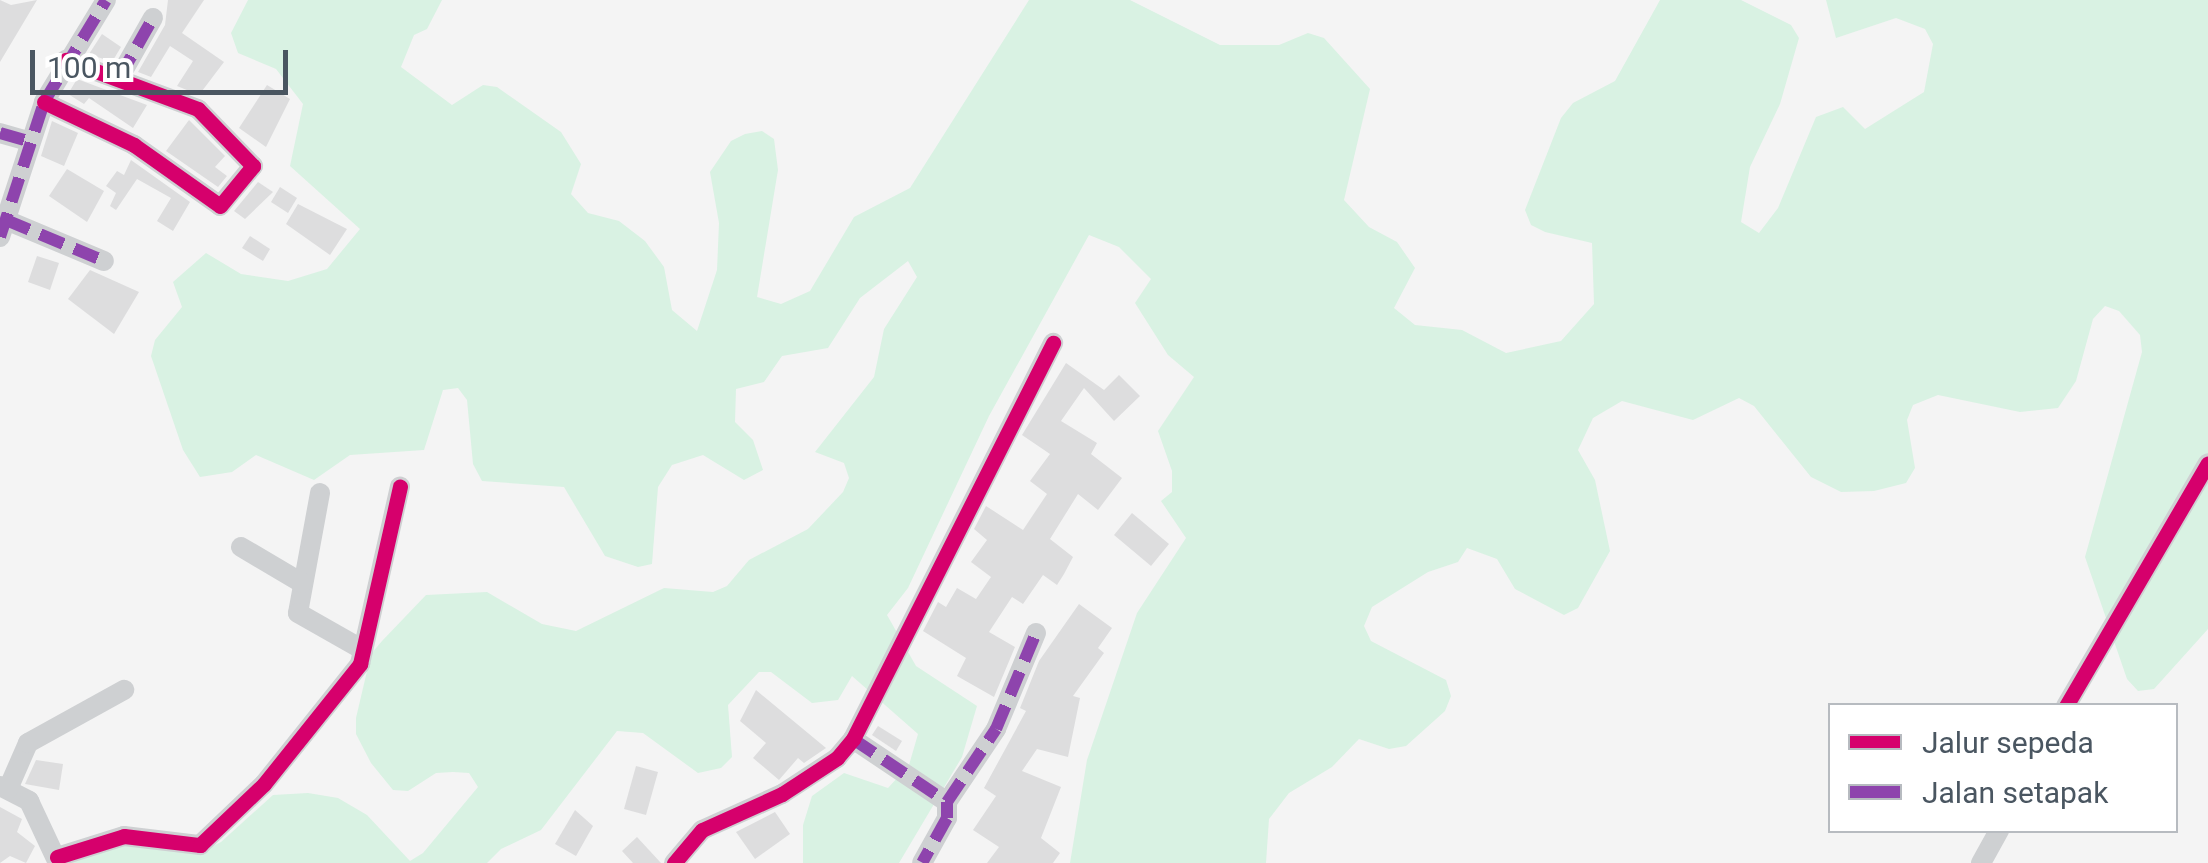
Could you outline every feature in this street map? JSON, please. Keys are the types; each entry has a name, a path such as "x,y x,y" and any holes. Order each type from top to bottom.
{"street":[{"path":"104,262 3,229 28,140 44,102 66,60 106,0"},
{"path":"119,78 153,18"},
{"path":"44,102 134,145 222,206 252,159 208,116 66,60"},
{"path":"0,133 28,140"},
{"path":"674,863 702,830 796,786 853,739 1053,343"},
{"path":"2068,703 2208,463"},
{"path":"124,690 28,744 4,788 29,801 58,860 124,836 193,846 206,840 308,734 354,676 364,650 400,486"},
{"path":"320,493 302,583 300,617 364,650"},
{"path":"241,548 302,583"},
{"path":"922,863 947,818 947,802 996,729 1036,632"},
{"path":"853,739 947,802"},
{"path":"1981,863 1996,833"}],"green space":[{"path":"248,0 442,0 427,29 414,35 401,67 452,105 483,85 497,87 561,132 581,164 571,194 588,213 619,221 645,241 664,267 672,310 697,331 717,270 719,223 710,172 731,141 745,134 762,131 774,139 778,170 757,297 781,304 810,291 854,217 910,188 1029,0 1130,0 1220,45 1279,45 1308,33 1324,38 1370,89 1344,200 1369,227 1397,242 1415,268 1394,308 1415,325 1462,330 1506,353 1561,341 1594,304 1592,243 1545,232 1531,225 1525,210 1561,118 1573,103 1615,81 1660,0 1741,0 1791,25 1799,38 1780,104 1750,167 1741,222 1759,233 1778,208 1816,117 1843,107 1865,129 1924,92 1933,44 1925,29 1896,18 1836,38 1826,0 2208,0 2208,629 2154,689 2138,691 2127,679 2085,557 2142,352 2140,335 2119,311 2105,306 2093,319 2076,381 2058,408 2020,412 1938,395 1913,405 1907,420 1915,468 1906,483 1874,491 1841,492 1811,477 1754,406 1739,398 1693,420 1622,401 1593,418 1578,450 1595,480 1610,551 1578,608 1564,615 1515,589 1497,559 1467,548 1458,562 1428,572 1372,607 1364,626 1371,641 1446,680 1451,696 1445,711 1406,746 1389,749 1359,739 1332,767 1289,793 1269,819 1266,863 1070,863 1087,760 1137,613 1186,538 1161,501 1172,492 1172,471 1158,431 1194,377 1168,355 1135,303 1151,279 1119,247 1089,235 989,416 908,588 887,615 916,666 977,706 962,757 899,863 803,863 803,825 812,796 844,773 888,788 909,765 918,734 852,676 838,700 812,703 771,672 759,672 728,705 732,757 721,768 698,773 643,733 617,731 541,830 501,849 487,863 70,863 114,844 196,854 221,842 273,795 308,793 338,798 367,815 410,861 423,853 478,787 469,773 453,772 436,773 408,791 393,790 371,763 356,734 356,718 371,654 382,641 426,595 487,592 542,624 576,631 664,588 713,592 727,586 749,560 808,529 843,492 849,478 844,463 815,452 874,377 884,329 917,277 908,261 860,298 828,348 782,356 764,382 736,389 735,422 753,440 763,470 744,480 703,455 672,465 658,487 652,564 638,567 605,556 564,487 482,481 473,464 467,400 458,388 443,390 424,450 350,455 314,480 256,455 232,472 200,477 183,450 151,356 155,340 182,307 173,282 206,253 241,274 288,281 327,269 360,229 290,166 303,104 276,69 238,53 231,33"}],"building":[{"path":"0,0 11,5 37,0 0,62"},
{"path":"168,0 204,0 182,33 224,62 199,95 177,86 193,61 170,46 151,77 138,72 165,25"},
{"path":"102,34 121,47 112,62 89,54"},
{"path":"77,79 147,105 133,128 89,98 84,104 68,94"},
{"path":"267,85 290,99 266,147 239,128"},
{"path":"189,120 225,156 215,167 227,176 218,187 166,151"},
{"path":"52,121 78,133 64,166 41,156"},
{"path":"131,160 190,202 173,231 157,221 171,198 137,179 116,210 110,206 116,193 106,186 117,171 124,175"},
{"path":"67,169 104,191 87,222 49,196"},
{"path":"258,182 273,192 245,219 234,211"},
{"path":"280,187 297,198 288,213 271,202"},
{"path":"298,204 347,229 330,255 286,224"},
{"path":"250,236 270,249 263,261 242,248"},
{"path":"37,256 59,263 50,290 28,282"},
{"path":"90,270 139,292 114,334 68,299"},
{"path":"1066,363 1104,390 1119,375 1140,396 1114,421 1084,388 1061,421 1097,443 1091,454 1122,478 1098,510 1078,494 1050,539 1073,557 1057,585 1043,575 1023,604 1012,597 989,632 1015,647 994,697 957,676 966,658 923,631 938,602 946,607 957,588 976,599 991,577 971,562 987,540 974,529 986,506 1023,530 1047,494 1030,481 1050,454 1022,435"},
{"path":"1132,513 1169,544 1151,566 1114,535"},
{"path":"1079,604 1112,628 1098,648 1104,653 1073,696 1080,698 1068,757 1037,749 1022,771 1061,787 1041,838 1060,853 1053,863 987,863 999,847 973,830 996,796 984,788 1026,711 1020,708 1039,661"},
{"path":"756,690 826,748 804,763 798,758 779,780 753,758 766,743 740,721"},
{"path":"878,726 902,741 896,751 872,735"},
{"path":"36,760 63,764 59,790 25,784"},
{"path":"636,766 658,772 646,815 624,809"},
{"path":"0,807 22,819 17,832 35,846 26,863 10,856 0,863"},
{"path":"575,810 593,826 576,856 555,844"},
{"path":"775,812 790,834 755,859 736,832"},
{"path":"637,837 661,863 633,863 622,851"}],"marked path":[{"path":"0,237 44,102 106,0"},
{"path":"119,78 153,18"},
{"path":"0,133 28,141"},
{"path":"6,220 104,261"},
{"path":"947,802 996,729 1036,633"},
{"path":"853,739 947,802 947,818 922,863"}],"cycle path":[{"path":"44,102 134,145 220,206 253,166 198,109 66,60"},
{"path":"674,863 702,830 782,794 837,758 853,739 1053,343"},
{"path":"2068,703 2208,463"},
{"path":"57,857 124,836 200,845 264,784 360,664 400,486"}]}
